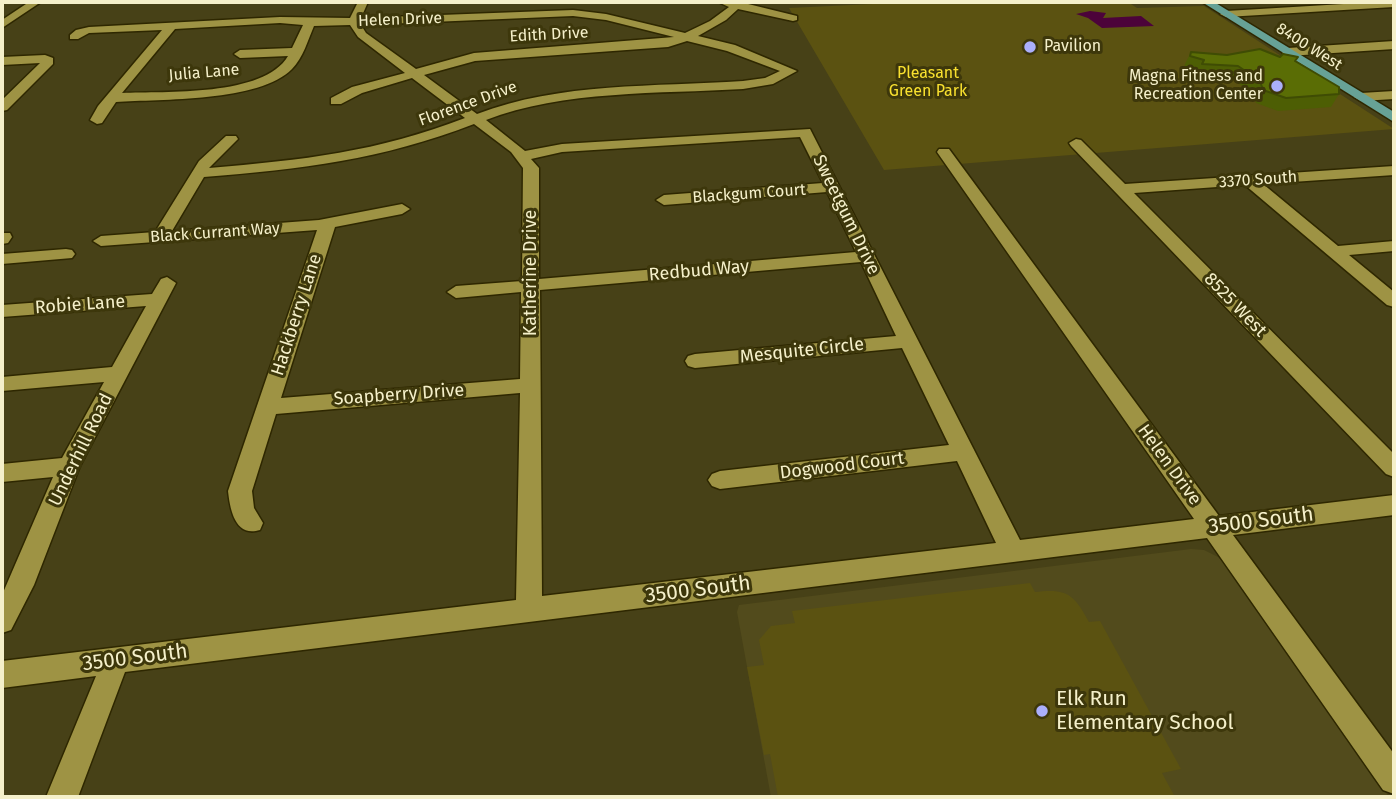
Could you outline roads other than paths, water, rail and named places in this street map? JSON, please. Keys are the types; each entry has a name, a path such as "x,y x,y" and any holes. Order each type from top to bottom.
{"main road":[{"name":"8400 West","path":"1207,2 1394,118"}],"street":[{"path":"2,26 36,2"},
{"path":"363,2 354,22 362,35 524,156"},
{"path":"720,2 793,18"},
{"path":"685,38 728,13 735,4"},
{"path":"1375,4 1394,13"},
{"path":"1226,14 1394,4"},
{"name":"Helen Drive","path":"74,37 84,30 280,20 310,23 354,22 549,7 596,15 748,54 791,71"},
{"name":"Julia Lane","path":"111,98 240,89 282,71 310,23"},
{"path":"97,120 111,98 172,25"},
{"name":"Edith Drive","path":"336,101 357,90 488,55 656,45 685,38"},
{"path":"1288,52 1394,46"},
{"path":"240,54 295,52"},
{"path":"2,61 48,60 2,107"},
{"name":"Florence Drive","path":"199,173 329,161 408,144 512,105 548,97 743,85 768,81 791,71"},
{"path":"1361,97 1394,95"},
{"name":"Sweetgum Drive","path":"524,156 562,148 805,132 1013,551"},
{"path":"162,236 199,173 212,155 231,139"},
{"name":"8525 West","path":"1076,143 1394,468"},
{"name":"Helen Drive","path":"944,152 1394,779"},
{"name":"Katherine Drive","path":"524,156 532,174 529,610"},
{"name":"3370 South","path":"1122,189 1394,170"},
{"path":"1250,181 1394,301"},
{"name":"Blackgum Court","path":"664,200 832,187"},
{"name":"Black Currant Way","path":"102,241 328,223 402,209"},
{"name":"Hackberry Lane","path":"251,523 242,510 240,491 328,223"},
{"path":"1334,251 1394,246"},
{"path":"2,259 66,254"},
{"name":"Redbud Way","path":"456,292 867,256"},
{"name":"Robie Lane","path":"2,311 162,291"},
{"name":"Underhill Road","path":"2,621 20,585 69,466 162,291"},
{"name":"Mesquite Circle","path":"695,361 909,341"},
{"path":"2,384 119,373"},
{"name":"Soapberry Drive","path":"267,407 531,384"},
{"name":"Dogwood Court","path":"720,480 964,452"},
{"path":"2,473 69,466"},
{"name":"3500 South","path":"2,674 1394,505"},
{"path":"62,797 116,660"}],"place":[{"name":"Pavilion","path":"1030,47"},
{"name":"Magna Fitness and Recreation Center","path":"1277,86"},
{"name":"Elk Run Elementary School","path":"1042,711"}],"park label":[{"name":"Pleasant Green Park","path":"928,83"}]}
